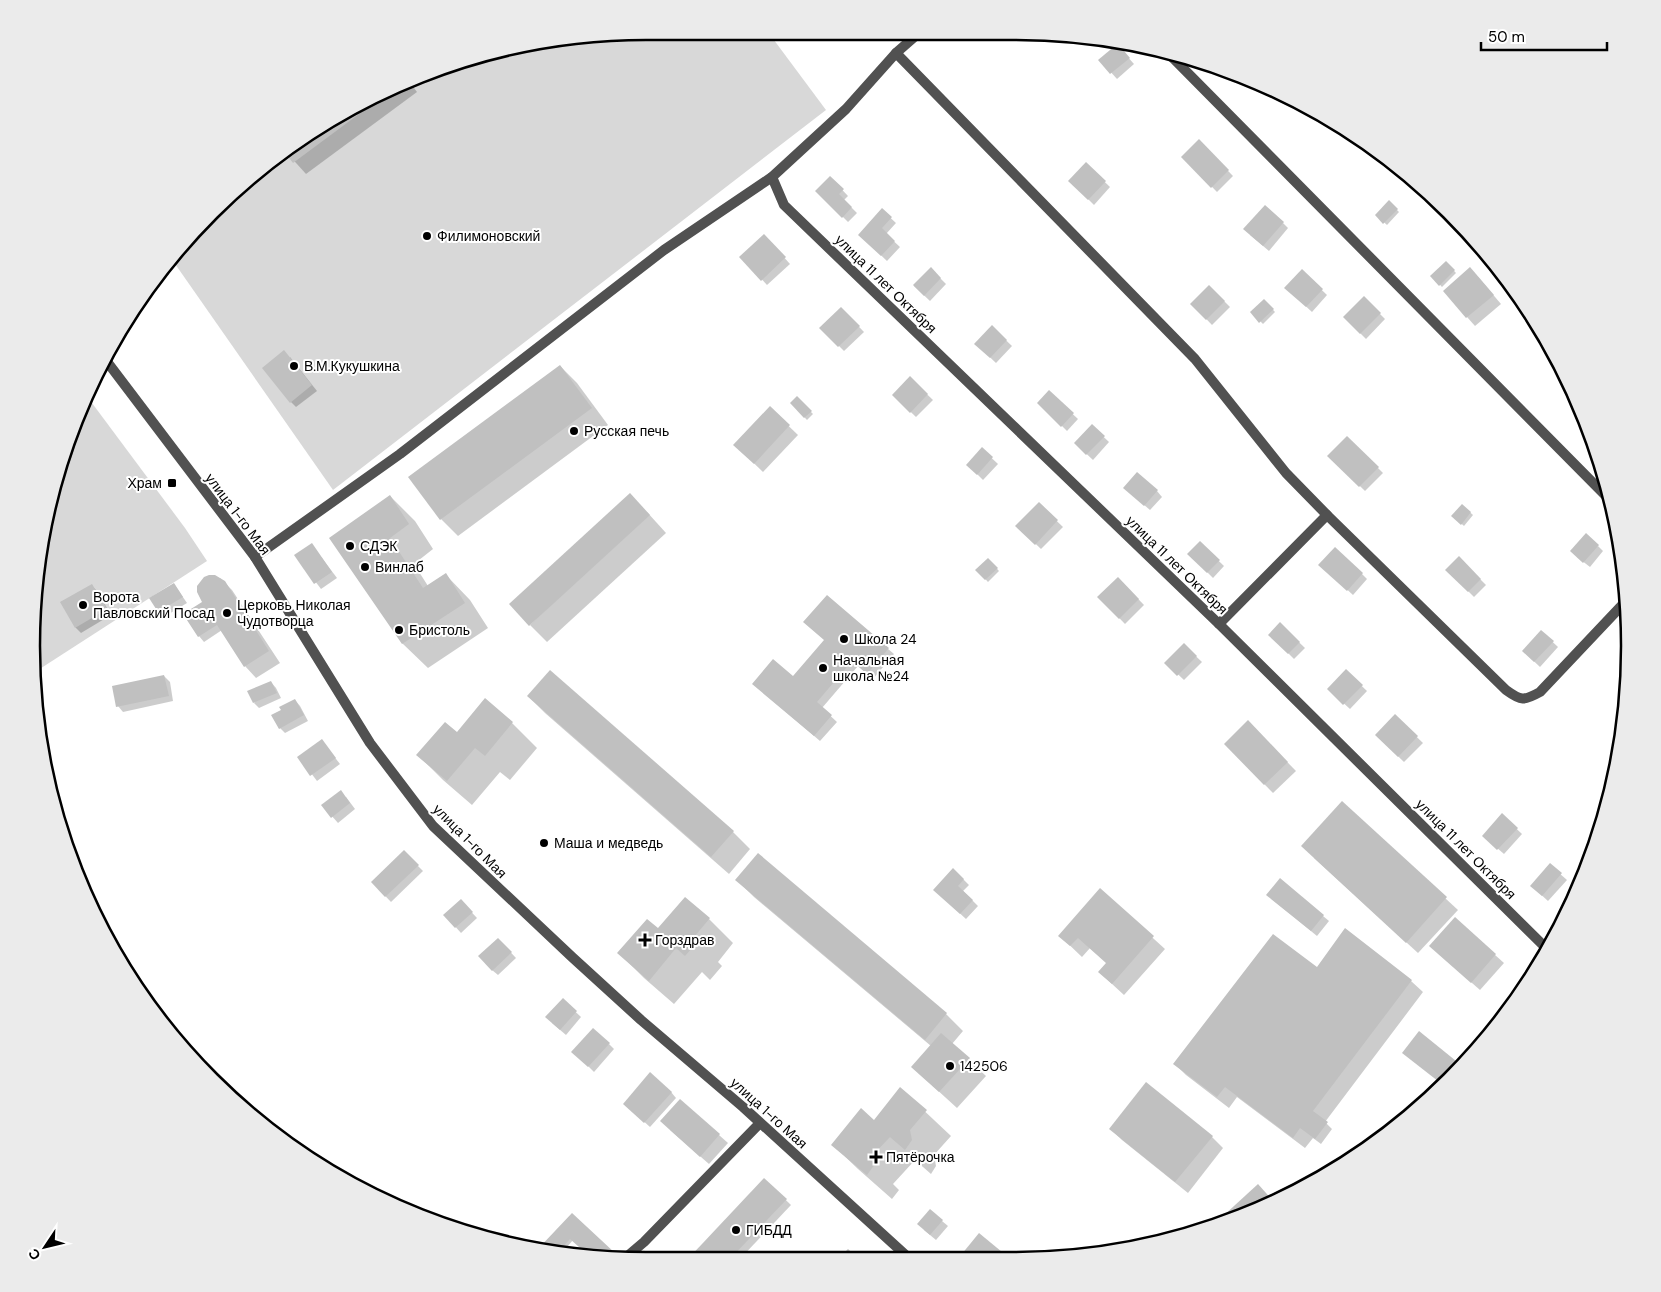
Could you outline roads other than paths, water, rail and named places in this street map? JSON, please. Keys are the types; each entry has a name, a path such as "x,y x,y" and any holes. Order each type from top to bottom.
{"street":[{"path":"255,557 400,454 664,250 772,177 846,109 896,53 911,40"},
{"path":"896,53 1195,359 1286,473 1506,690 1517,698 1527,699 1540,692 1620,607"},
{"path":"1178,63 1600,490"},
{"name":"улица 11 лет Октября","path":"772,177 784,205 1219,624 1542,944"},
{"name":"улица 1-го Мая","path":"109,365 255,557 370,744 433,826 492,884 901,1252"},
{"path":"1219,624 1327,515"},
{"path":"633,1252 760,1123"}],"place":[{"name":"Филимоновский","path":"427,236"},
{"name":"В.М.Кукушкина","path":"294,366"},
{"name":"Русская печь","path":"574,431"},
{"name":"Храм","path":"172,483"},
{"name":"СДЭК","path":"350,546"},
{"name":"Винлаб","path":"365,567"},
{"name":"Ворота Павловский Посад","path":"83,605"},
{"name":"Церковь Николая Чудотворца","path":"227,613"},
{"name":"Бристоль","path":"399,630"},
{"name":"Школа 24","path":"844,639"},
{"name":"Начальная школа №24","path":"823,668"},
{"name":"Маша и медведь","path":"544,843"},
{"name":"Горздрав","path":"645,940"},
{"name":"142506","path":"950,1066"},
{"name":"Пятёрочка","path":"876,1157"},
{"name":"ГИБДД","path":"736,1230"}]}
